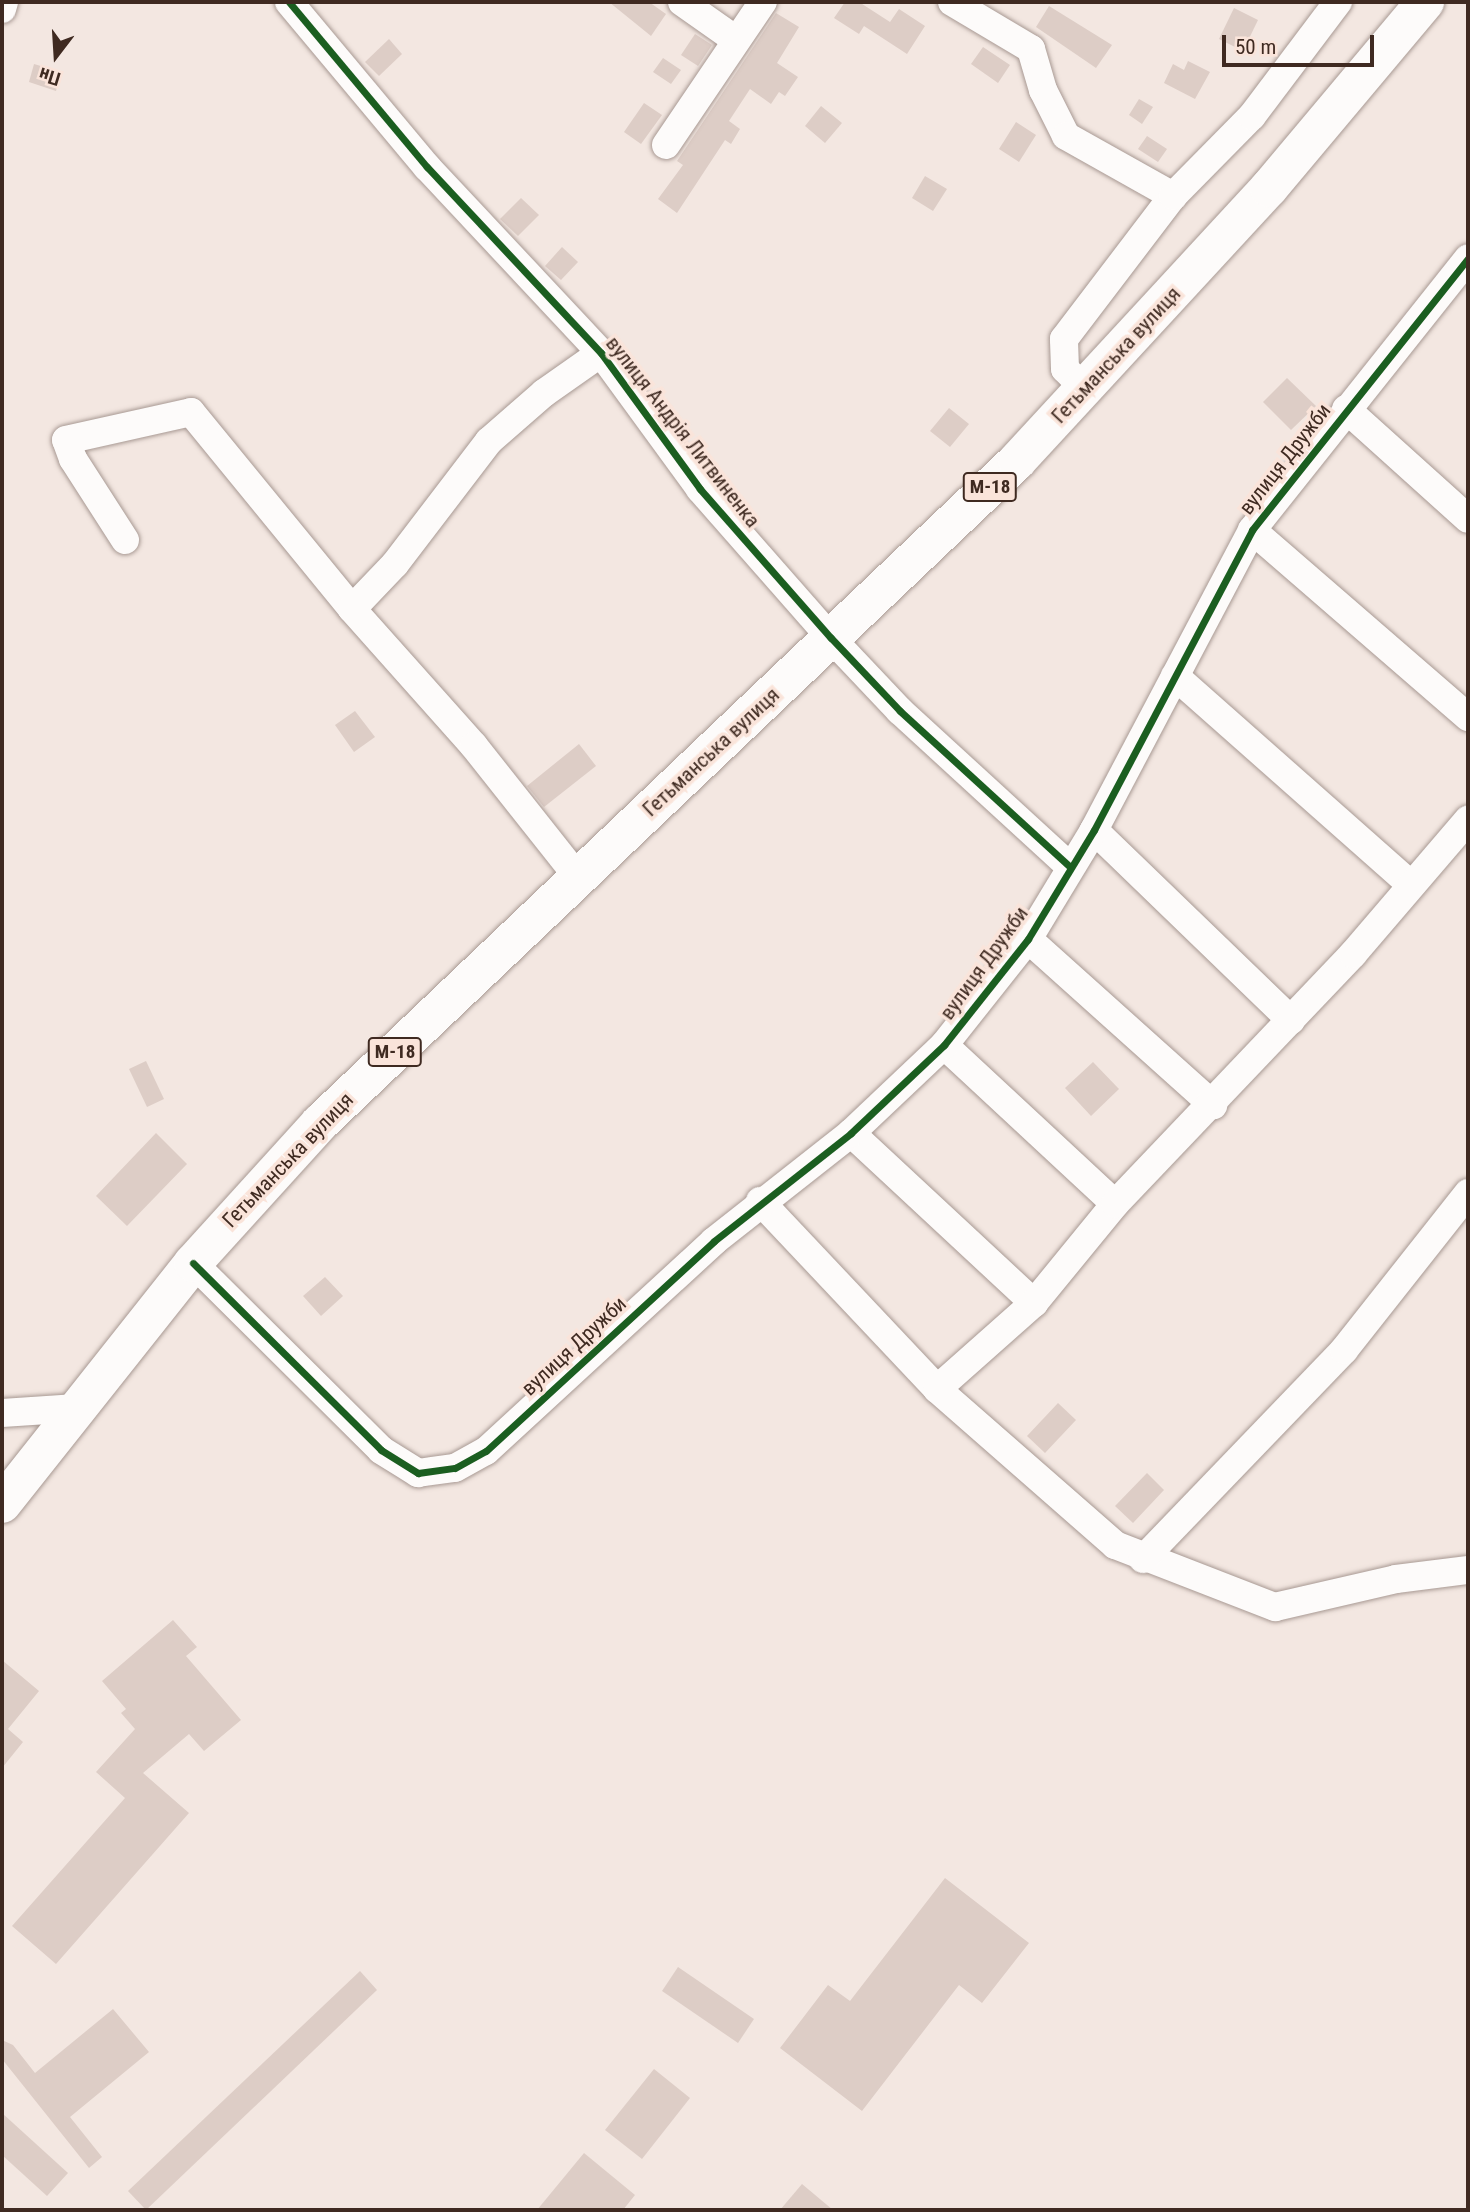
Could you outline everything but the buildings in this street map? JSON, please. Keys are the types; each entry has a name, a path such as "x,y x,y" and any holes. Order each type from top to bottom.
{"highway":[{"name":"Гетьманська вулиця","path":"2,1504 193,1262 320,1123 1008,470 1269,188 1424,2"}],"street":[{"path":"2,9 4,2"},
{"name":"вулиця Андрія Литвиненка","path":"289,2 427,167 601,353 700,489 831,638 900,711 1069,866"},
{"path":"682,2 736,40"},
{"path":"666,145 764,2"},
{"path":"952,2 1031,49 1043,90 1066,136 1173,196"},
{"path":"1085,389 1065,369 1064,339 1173,196 1252,116 1338,2"},
{"name":"вулиця Дружби","path":"193,1262 381,1450 418,1473 455,1468 486,1451 760,1201 851,1133 944,1045 1028,939 1069,866 1094,830 1252,530 1468,258"},
{"name":"вулиця Андрія Литвиненка","path":"352,609 395,564 489,441 544,393 601,353"},
{"name":"вулиця Дружби","path":"1346,409 1468,519"},
{"path":"125,540 73,459 66,440 191,412 352,609 474,746 578,877"},
{"name":"вулиця Дружби","path":"1252,530 1468,717"},
{"path":"1175,676 1409,883"},
{"path":"937,1389 1034,1303 1115,1204 1213,1105 1353,954 1409,883 1468,820"},
{"path":"1094,830 1291,1020"},
{"name":"вулиця Дружби","path":"1028,939 1213,1105"},
{"name":"вулиця Дружби","path":"944,1045 1115,1204"},
{"path":"851,1133 1034,1303"},
{"path":"1143,1559 1345,1350 1468,1193"},
{"path":"760,1201 937,1389 1115,1545 1143,1559 1275,1606 1396,1578 1468,1570"},
{"path":"2,1413 77,1408"}],"cycle path":[{"path":"289,2 427,167 601,353 700,489 831,638 900,711 1069,866"},
{"path":"193,1263 381,1450 418,1473 455,1468 486,1451 714,1241 851,1133 944,1045 1028,939 1094,830 1252,530 1468,258"}]}
